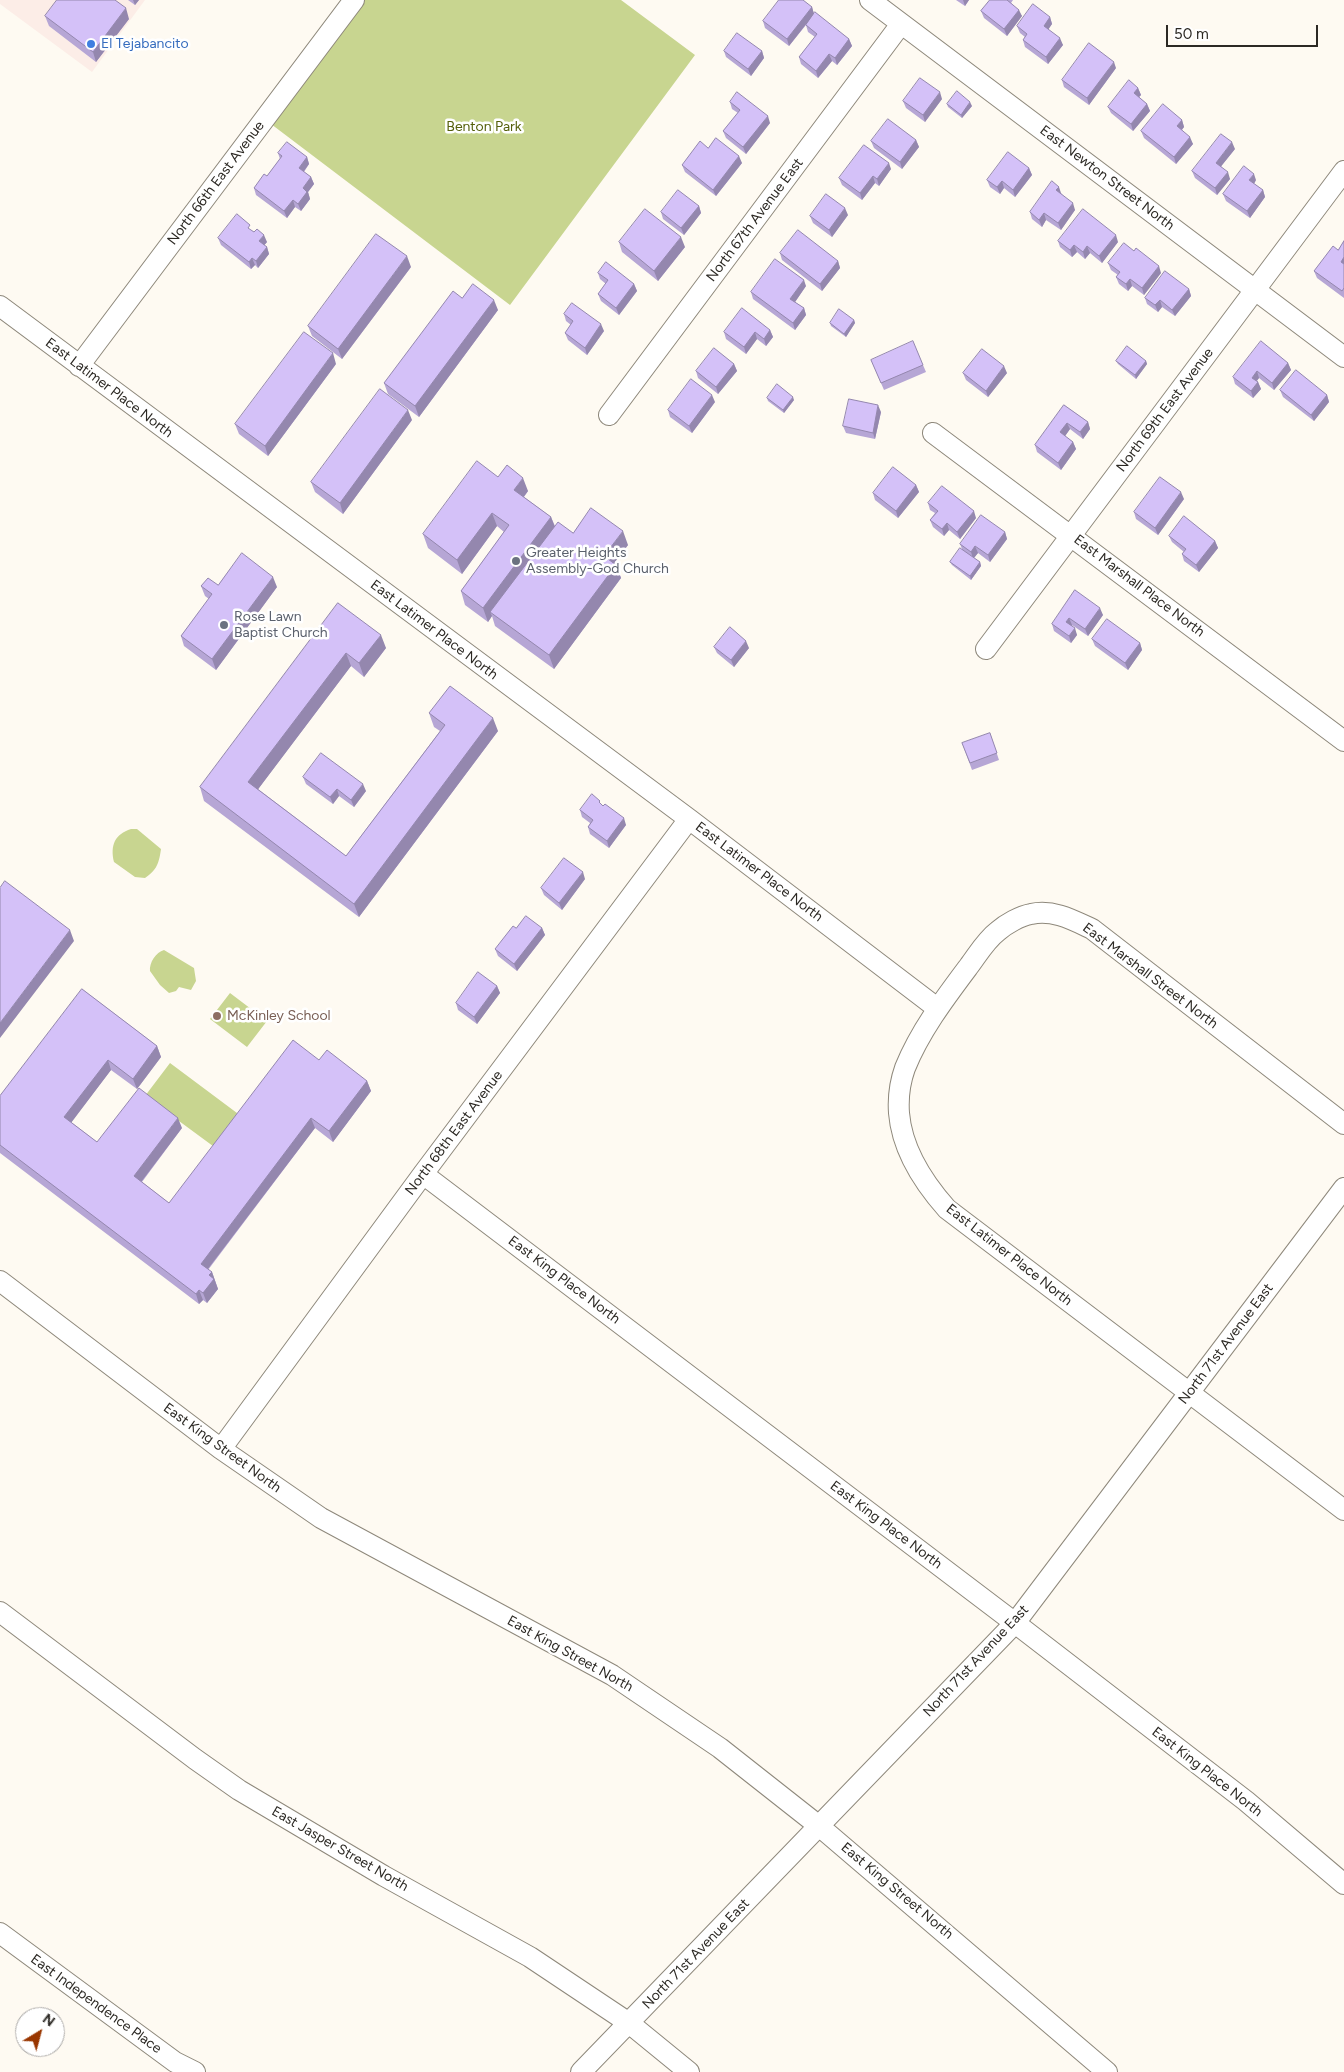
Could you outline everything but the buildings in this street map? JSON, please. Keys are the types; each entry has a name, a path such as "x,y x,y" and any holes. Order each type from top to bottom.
{"street":[{"name":"North 66th East Avenue","path":"79,366 354,0"},
{"name":"East Newton Street North","path":"870,0 1344,357"},
{"name":"North 67th Avenue East","path":"609,415 901,24"},
{"name":"North 69th East Avenue","path":"986,650 1344,171"},
{"name":"East Latimer Place North","path":"0,306 689,819 937,1008 904,1070 899,1097 899,1114 905,1146 932,1192 947,1209 1344,1510"},
{"name":"East Marshall Place North","path":"933,433 1344,741"},
{"name":"North 68th East Avenue","path":"221,1449 423,1174 689,819"},
{"name":"East Marshall Street North","path":"937,1008 998,930 1031,914 1048,913 1068,917 1092,929 1344,1124"},
{"name":"East King Place North","path":"423,1174 1015,1623 1246,1801 1344,1884"},
{"name":"North 71st Avenue East","path":"581,2072 1015,1623 1344,1188"},
{"name":"East King Street North","path":"0,1281 221,1449 321,1518 612,1675 720,1748 820,1826 1107,2072"},
{"name":"East Jasper Street North","path":"0,1612 195,1760 239,1790 384,1876 530,1957 629,2024 689,2072"},
{"name":"East Independence Place","path":"0,1933 175,2062 195,2072"}],"shaded area":[{"path":"0,0 145,0 92,72 0,4"}],"green space":[{"name":"Benton Park","path":"365,0 621,0 695,55 510,305 271,124"},
{"path":"131,829 137,829 161,849 157,866 145,878 135,877 114,862 113,845 115,841 121,834"},
{"path":"164,950 194,968 196,981 191,990 179,987 176,991 169,993 160,985 150,971 154,958"},
{"path":"230,993 267,1021 247,1047 210,1019"},
{"path":"170,1063 241,1116 217,1149 145,1096"}],"place":[{"name":"El Tejabancito","path":"91,44"},
{"name":"Greater Heights Assembly-God Church","path":"516,561"},
{"name":"Rose Lawn Baptist Church","path":"224,625"},
{"name":"McKinley School","path":"217,1016"}]}
